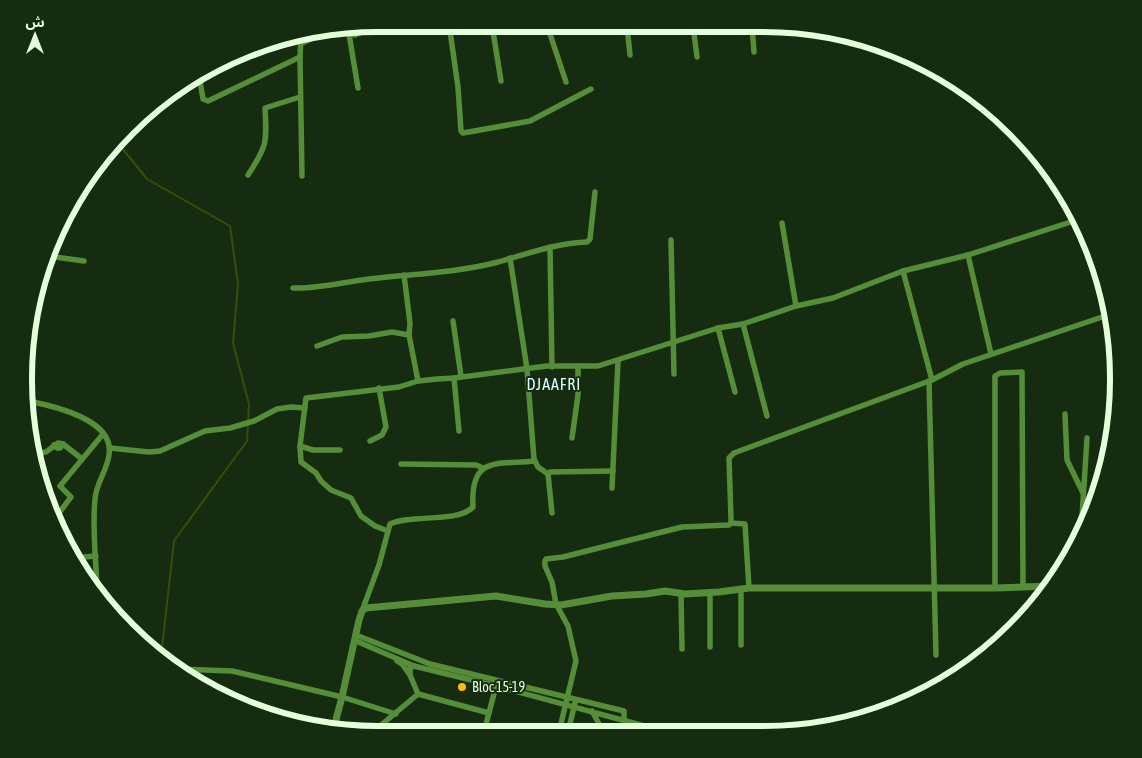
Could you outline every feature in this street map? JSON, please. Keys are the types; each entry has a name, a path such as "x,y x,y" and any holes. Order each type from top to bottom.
{"street":[{"path":"450,32 458,87 461,131 463,133 530,121 591,88"},
{"path":"493,32 501,81"},
{"path":"550,32 566,82"},
{"path":"627,32 630,55"},
{"path":"694,32 697,57"},
{"path":"752,32 754,52"},
{"path":"356,33 349,34 358,88"},
{"path":"302,41 300,97 302,176"},
{"path":"200,82 203,99 208,101 300,57"},
{"path":"248,175 264,150 266,141 265,108 300,97"},
{"path":"293,288 319,287 446,271 498,262 559,244 587,242 590,239 596,192"},
{"path":"388,531 375,526 361,516 350,498 331,490 301,462 300,446 306,398 399,387 418,382 461,376 552,367 598,366 718,328 743,324 796,306 833,298 903,271 968,255 1071,221"},
{"path":"782,223 796,306"},
{"path":"670,240 674,374"},
{"path":"550,247 552,367"},
{"path":"968,255 991,354"},
{"path":"55,257 84,261"},
{"path":"510,258 527,369 534,459 538,467 548,474 552,513"},
{"path":"903,271 931,381 936,655"},
{"path":"404,275 410,323 409,335 418,382"},
{"path":"731,523 730,456 931,381 963,364 1104,316"},
{"path":"452,322 461,376"},
{"path":"743,324 767,416"},
{"path":"718,328 735,392"},
{"path":"317,346 342,337 370,336 392,332 409,335"},
{"path":"612,488 618,361"},
{"path":"572,438 578,395 578,366"},
{"path":"995,588 995,376 1000,373 1022,372 1023,586"},
{"path":"454,378 459,431"},
{"path":"370,441 382,435 386,427 379,388"},
{"path":"33,405 85,418 96,425 108,439 110,448 108,461 95,496 97,580"},
{"path":"110,448 149,452 160,451 206,431 230,428 254,421 277,409 305,408"},
{"path":"1065,414 1068,462 1083,493"},
{"path":"59,513 71,497 60,486 103,434"},
{"path":"1082,514 1087,438"},
{"path":"40,453 46,452 58,443 63,444 82,459"},
{"path":"300,446 313,450 340,450"},
{"path":"335,723 362,610 392,523 450,516 471,510 474,507 473,491 479,472 484,468 501,462 535,460"},
{"path":"401,464 476,465 484,468"},
{"path":"548,474 550,472 613,472"},
{"path":"560,726 576,661 568,626 556,604 552,582 545,566 546,559 563,557 682,527 729,525 731,523 745,524 749,588"},
{"path":"82,557 96,556"},
{"path":"362,610 366,608 496,596 556,604 665,591 675,591 681,594 710,593 749,588 995,588 1041,586"},
{"path":"741,590 742,645"},
{"path":"710,593 710,647"},
{"path":"681,594 682,649"},
{"path":"356,638 430,664 624,711 624,720"},
{"path":"356,638 414,666 645,726"},
{"path":"387,654 402,664 410,674 418,694"},
{"path":"410,674 410,668 414,666"},
{"path":"189,669 232,671 342,697 396,714"},
{"path":"486,726 496,686"},
{"path":"418,694 489,713"},
{"path":"380,726 418,694"},
{"path":"569,726 576,699"},
{"path":"592,712 600,726"}],"waterway":[{"path":"121,147 147,179 230,226 238,284 233,343 249,404 247,441 174,541 162,649"}],"place":[{"name":"Bloc 15-19","path":"462,687"}],"district":[{"name":"DJAAFRI","path":"554,384"}]}
